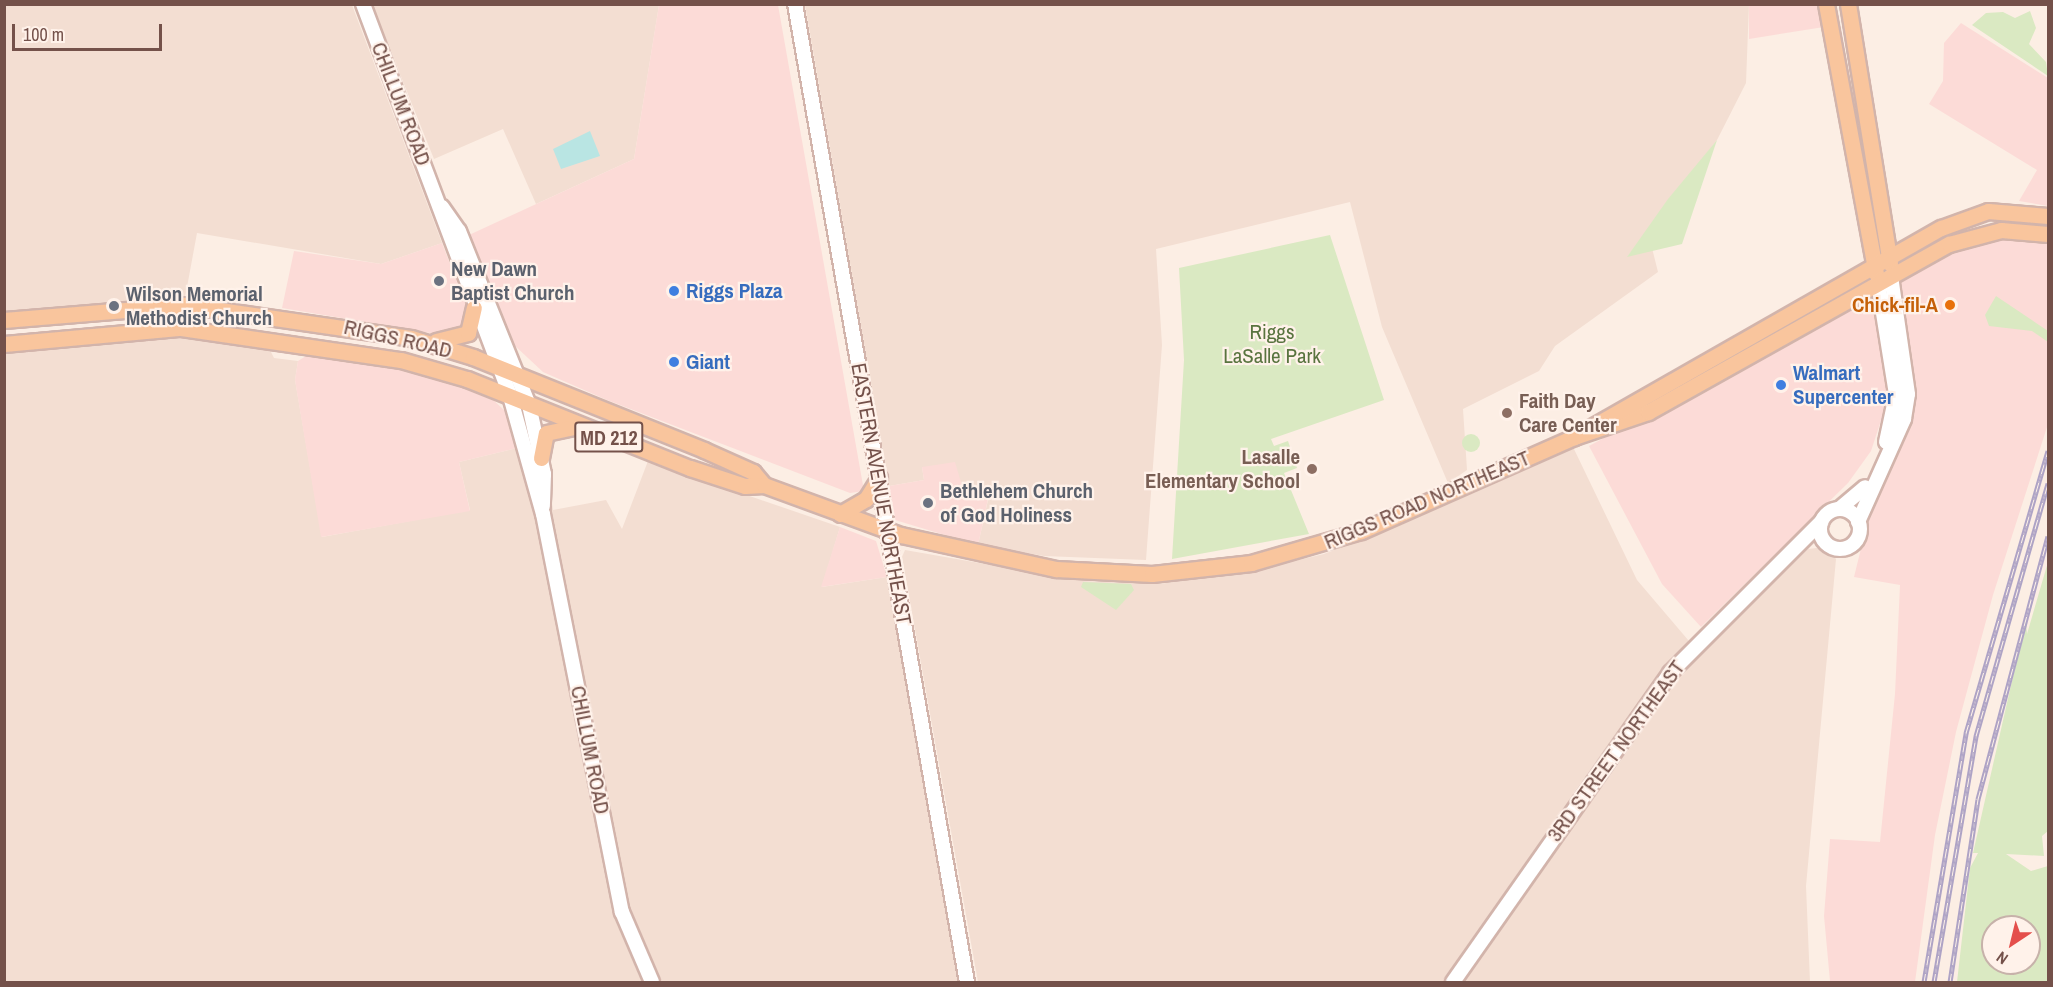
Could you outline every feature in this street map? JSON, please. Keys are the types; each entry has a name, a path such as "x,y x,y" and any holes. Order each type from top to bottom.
{"main road":[{"path":"1826,4 1874,265 1884,279"},
{"path":"1848,4 1889,256 1884,279"},
{"name":"RIGGS ROAD NORTHEAST","path":"1574,437 1889,256 1958,220 1988,211 2049,216"},
{"name":"RIGGS ROAD NORTHEAST","path":"888,531 1056,569 1152,574 1222,568 1361,531 1574,437 1648,412 1884,279 1977,233 2009,229 2049,234"},
{"name":"RIGGS ROAD","path":"4,320 185,305 261,312 420,340 497,366 704,450 753,471 764,485"},
{"path":"420,340 460,339 474,324 474,308"},
{"name":"RIGGS ROAD","path":"4,344 128,329 241,333 401,360 510,396 690,468 745,486 764,485 888,531"},
{"path":"541,458 546,433 566,425 586,428"},
{"path":"840,514 866,499 879,478"}],"street":[{"name":"CHILLUM ROAD","path":"363,4 440,204 474,308 510,396 543,514 622,912 652,982"},
{"name":"EASTERN AVENUE NORTHEAST","path":"795,4 967,982"},
{"name":"CHILLUM ROAD","path":"440,204 459,231 529,405 541,458 543,514"},
{"path":"1825,543 1821,522 1862,493 1894,415 1895,379 1884,279"},
{"path":"1804,542 1825,543 1835,549 1850,546 1859,533 1858,522 1904,419 1908,394 1884,279"},
{"path":"1839,509 1858,522"},
{"name":"3RD STREET NORTHEAST","path":"1452,982 1670,673 1804,542 1821,522"}],"shaded area":[{"path":"1749,4 1746,83 1717,140 1628,256 1652,248 1658,272 1555,346 1539,371 1463,409 1467,470 1448,483 1382,327 1350,202 1156,249 1162,345 1146,560 1044,556 978,545 988,500 922,467 924,480 889,486 805,5"},
{"path":"5,5 352,5 442,243 381,264 197,233 185,298 5,311"},
{"path":"372,5 659,5 634,159 536,204 503,129 434,159"},
{"path":"659,5 778,5 864,491 850,493 607,400 543,372 513,344 469,235 634,159"},
{"path":"1749,5 1820,5 1824,27 1749,39"},
{"path":"1961,23 2048,78 2048,206 2019,201 2037,170 1929,104 1943,81 1944,43"},
{"path":"2015,235 2048,243 2048,424 1993,595 1956,732 1935,835 1915,982 1830,981 1824,916 1830,839 1880,842 1895,694 1900,585 1854,577 1870,512 1900,446 1914,391 1899,279 1967,242"},
{"path":"442,243 471,318 468,328 436,334 282,308 294,251 381,264"},
{"path":"1872,300 1888,399 1871,451 1848,483 1701,627 1662,584 1589,446 1837,313"},
{"path":"194,334 269,348 274,358 298,361 295,380 322,537 470,510 459,462 517,448 544,448 553,510 606,500 622,529 648,461 840,527 822,587 887,577 959,982 5,982 4,350"},
{"path":"311,353 430,374 490,397 505,411 517,448 459,462 470,511 321,537 295,380 298,361"},
{"path":"1573,447 1637,580 1700,654 1808,549 1825,547 1836,559 1806,886 1810,982 978,982 902,557 905,550 1082,581 1159,584 1252,571 1324,554"},
{"path":"955,462 963,489 988,499 978,545 895,520 889,486 924,480 922,467"},
{"path":"840,527 876,541 887,577 821,587"}],"green space":[{"path":"2030,11 2036,28 2029,44 2046,62 2048,76 1972,25 1986,13 2003,12 2015,18"},
{"path":"1717,140 1682,244 1627,257 1668,199"},
{"name":"Riggs LaSalle Park","path":"1330,235 1384,400 1271,439 1274,446 1288,441 1297,468 1284,473 1309,534 1172,559 1184,360 1179,268"},
{"path":"1996,296 2048,331 2048,342 2032,331 1989,326 1985,315"},
{"path":"1467,434 1475,434 1480,439 1478,450 1467,452 1462,447 1462,439"},
{"path":"2048,562 2048,831 2042,836 2044,856 2006,854 2031,871 2048,866 2048,982 1957,982 1970,868 1978,853 1973,853 2026,619 2027,634"},
{"path":"1083,582 1131,584 1134,590 1116,610 1081,587"}],"water":[{"path":"590,131 600,156 561,169 553,149"}],"railway":[{"path":"1924,982 1966,733 2048,451"},
{"path":"1934,982 1976,736 2048,483"},
{"path":"1950,982 1978,799 2048,536"}],"place":[{"name":"New Dawn Baptist Church","path":"439,281"},
{"name":"Riggs Plaza","path":"674,291"},
{"name":"Chick-fil-A","path":"1950,305"},
{"name":"Wilson Memorial Methodist Church","path":"114,306"},
{"name":"Giant","path":"674,362"},
{"name":"Walmart Supercenter","path":"1781,385"},
{"name":"Faith Day Care Center","path":"1507,413"},
{"name":"Lasalle Elementary School","path":"1312,469"},
{"name":"Bethlehem Church of God Holiness","path":"928,503"}]}
